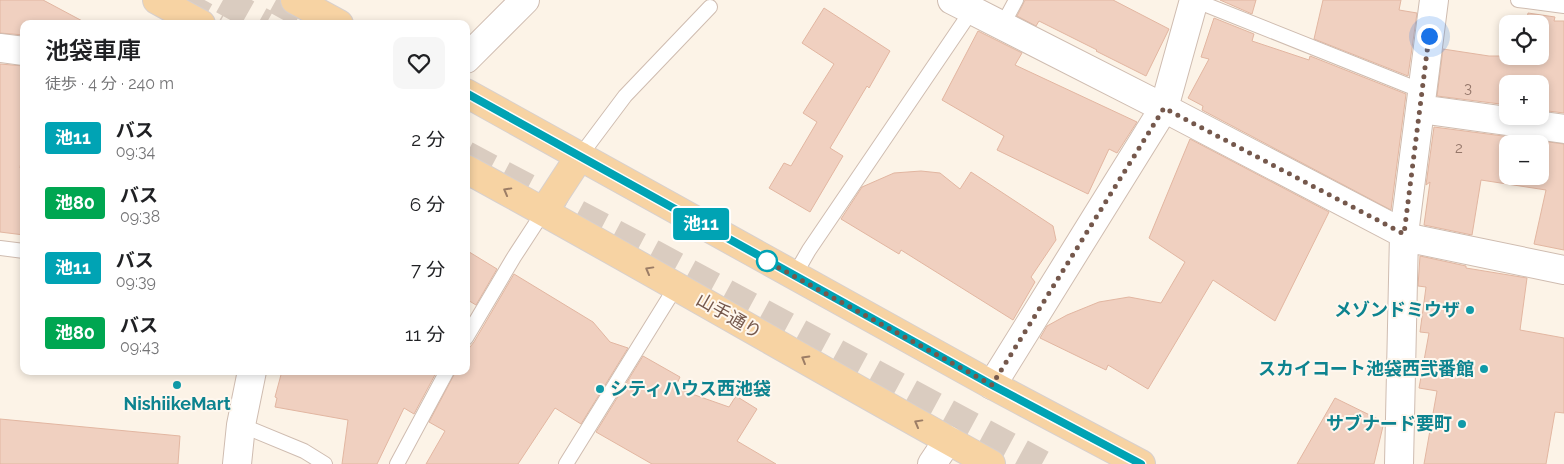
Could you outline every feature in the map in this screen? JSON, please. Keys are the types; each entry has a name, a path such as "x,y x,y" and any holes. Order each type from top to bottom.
{"main road":[{"path":"158,0 191,20"},
{"path":"295,0 332,20"},
{"path":"470,95 992,385 1141,464"},
{"path":"544,212 580,156"},
{"name":"山手通り","path":"470,171 991,464"}],"street":[{"path":"470,55 525,0"},
{"path":"992,385 1164,108 1194,0"},
{"path":"1399,464 1404,234 1434,0"},
{"path":"962,5 1414,239 1564,270"},
{"path":"0,48 20,50"},
{"path":"1421,100 1564,129"},
{"path":"237,464 241,426 251,375"},
{"path":"932,464 948,440"}],"lane":[{"path":"1002,26 1016,0"},
{"path":"1194,0 1421,100"},
{"path":"1518,0 1564,6"},
{"path":"794,276 962,5"},
{"path":"580,156 625,96 710,7"},
{"path":"470,331 514,257 544,212"},
{"path":"0,248 20,250"},
{"path":"566,464 677,286"},
{"path":"398,464 445,375"},
{"path":"241,426 304,451 325,464"}],"building":[{"path":"0,0 43,0 80,20 20,20 20,35 0,33"},
{"path":"1025,0 1113,0 1169,29 1146,76 1039,21 1036,26 1017,16"},
{"path":"1220,0 1256,0 1252,14"},
{"path":"1323,0 1401,0 1399,10 1417,13 1408,76 1314,39"},
{"path":"824,8 890,51 869,88 867,86 830,148 843,156 810,212 769,188 784,163 791,166 817,122 803,113 834,64 802,43"},
{"path":"1549,16 1555,17 1554,21 1564,21 1564,113 1549,111 1549,75 1499,75 1499,104 1437,96 1443,49 1499,56 1499,65 1549,65"},
{"path":"1214,18 1254,34 1252,41 1309,60 1310,56 1406,94 1391,210 1202,110 1203,106 1188,98 1209,59 1201,57"},
{"path":"978,31 1022,53 1015,65 1137,122 1117,153 1109,149 1088,194 997,150 1004,136 942,100"},
{"path":"0,64 20,66 20,234 0,232"},
{"path":"1434,127 1499,136 1499,183 1481,180 1472,235 1424,225 1430,182 1426,185"},
{"path":"1190,139 1329,212 1275,321 1213,280 1148,389 1108,365 1106,370 1040,338 1047,326 1067,315 1099,302 1129,297 1161,303 1185,262 1149,238"},
{"path":"1549,142 1564,144 1564,250 1534,244 1546,190 1514,185 1549,185"},
{"path":"921,171 940,173 960,189 971,172 1053,226 1056,240 1031,277 1035,282 1013,320 901,250 899,254 841,219 862,187 894,173"},
{"path":"470,252 497,269 476,305 470,301"},
{"path":"1420,256 1466,266 1466,268 1527,278 1520,330 1564,338 1564,413 1555,412 1546,464 1424,464 1437,391 1419,388 1429,333 1420,332 1426,287 1418,286"},
{"path":"514,274 593,322 610,342 628,348 581,424 555,408 518,464 426,464 445,431 429,422 454,375 470,375 470,347"},
{"path":"643,356 680,377 675,388 729,407 736,396 757,409 737,441 776,464 652,464 596,432"},
{"path":"281,375 435,375 414,414 404,408 377,464 342,464 348,420 275,407 277,398 275,397"},
{"path":"1335,398 1384,422 1374,464 1297,464"},
{"path":"0,419 180,436 178,464 0,464"}],"tunnel":[{"path":"223,0 259,20"},
{"path":"276,0 312,20"},
{"path":"181,3 212,20"},
{"path":"470,157 654,254 1042,464"}],"bus line":[{"name":"池11","path":"470,95 992,385 1141,464"}],"place":[{"name":"メゾンドミウザ","path":"1470,310"},
{"name":"スカイコート池袋西弐番館","path":"1484,369"},
{"name":"NishiikeMart","path":"177,385"},
{"name":"シティハウス西池袋","path":"600,389"},
{"name":"サブナード要町","path":"1462,424"}],"route":[{"path":"767,261 761,258 992,385 1164,108 1404,234 1429,36"}]}
